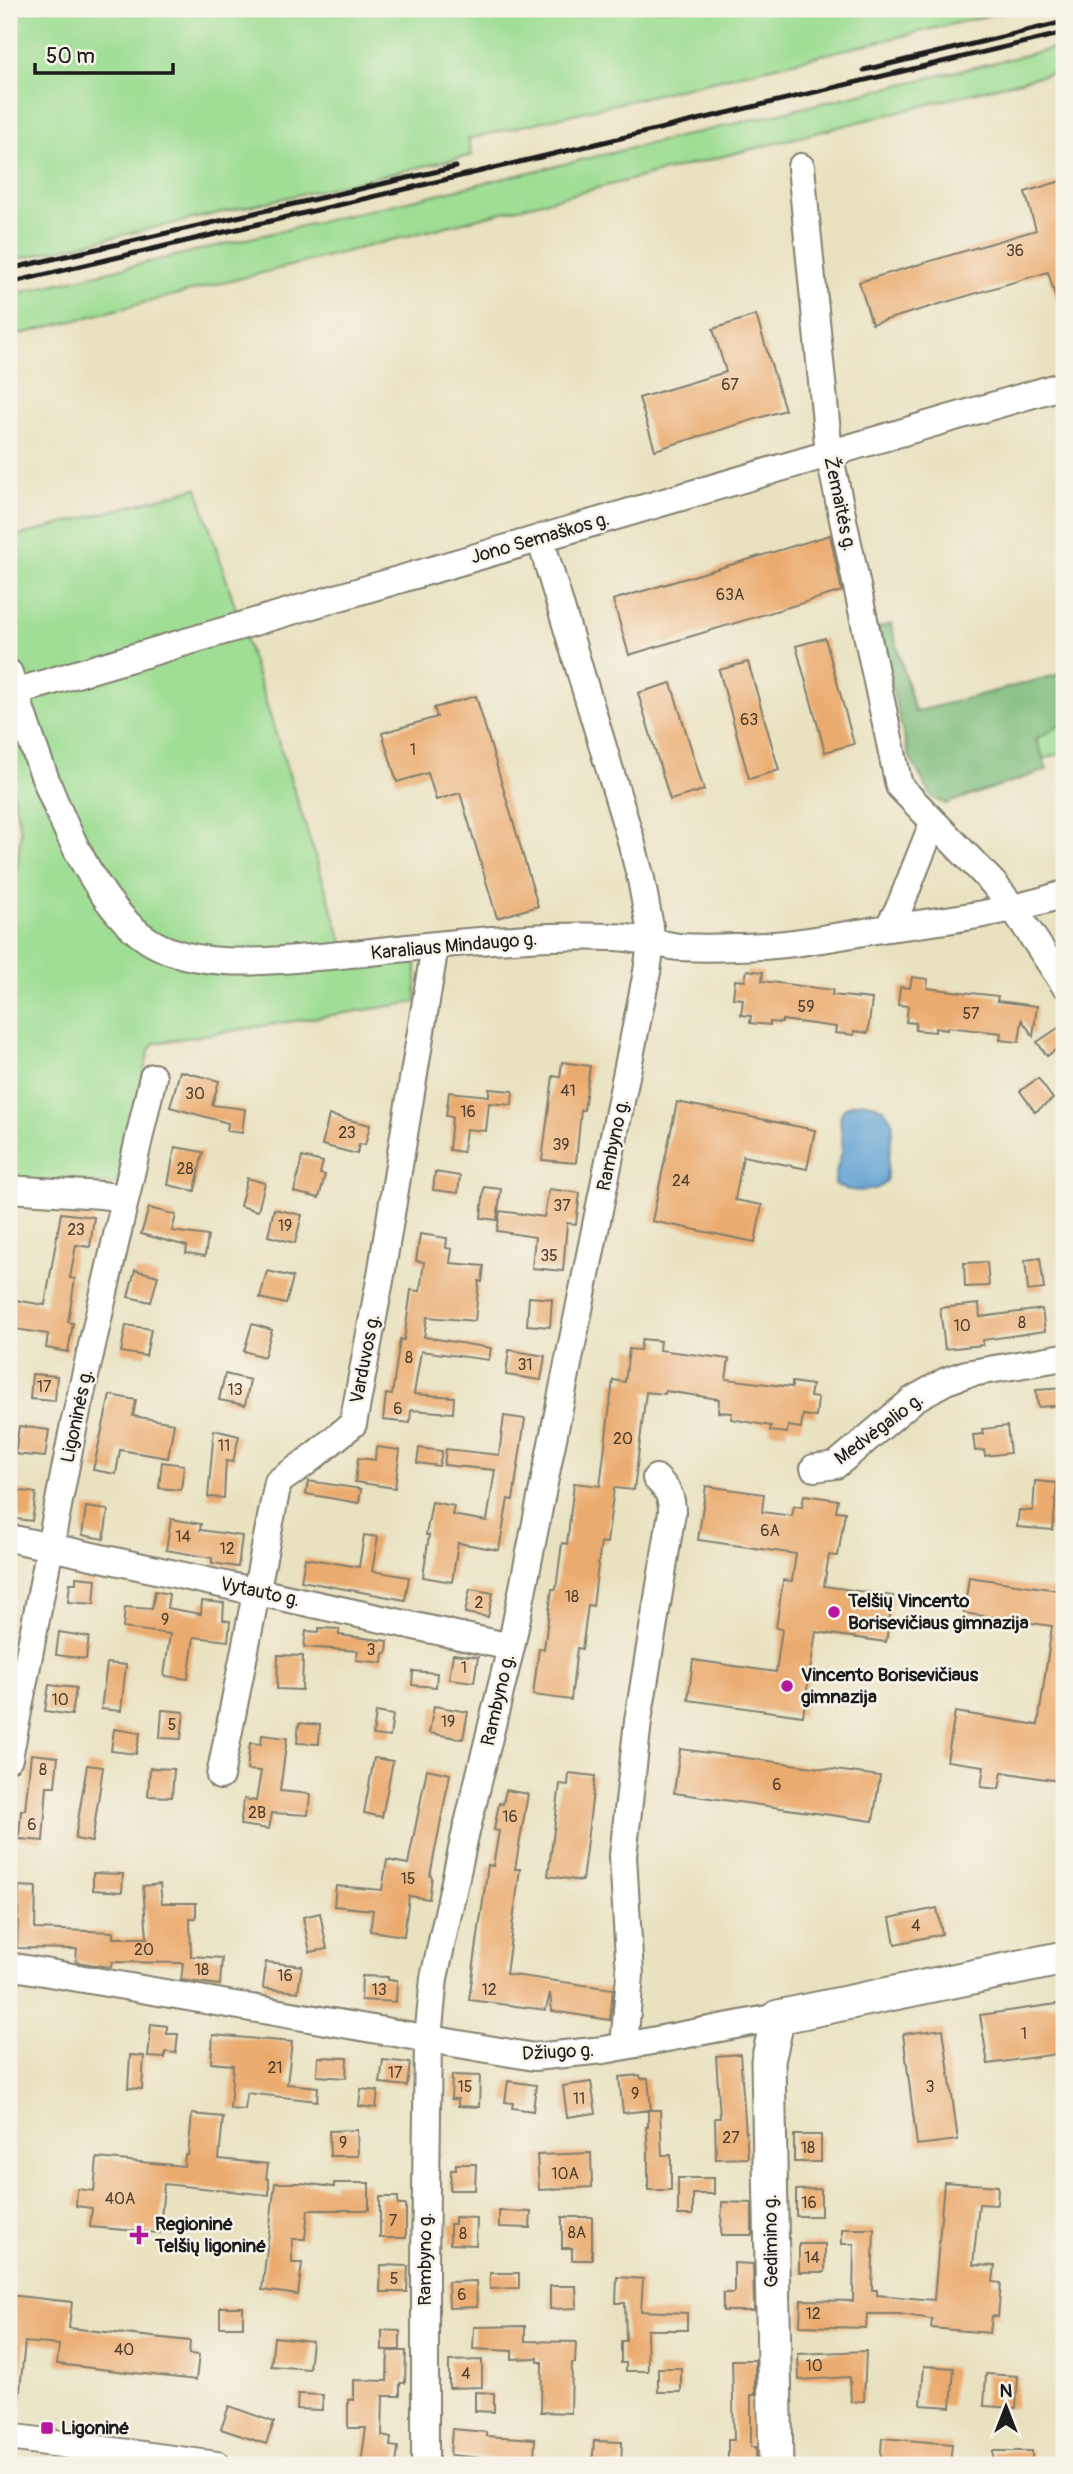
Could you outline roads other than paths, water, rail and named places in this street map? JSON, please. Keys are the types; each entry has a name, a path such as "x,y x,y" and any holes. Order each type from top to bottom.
{"main road":[{"name":"Džiugo g.","path":"778,2017 1064,1958"},
{"name":"Gedimino g.","path":"776,2465 768,2062 778,2017"}],"street":[{"name":"Žemaitės g.","path":"801,167 829,453 899,786 993,883 1014,909 1064,984"},
{"name":"Jono Semaškos g.","path":"12,682 540,538 1064,385"},
{"name":"Rambyno g.","path":"425,2465 428,2038 437,1966 510,1647 628,1073 651,943 641,879 630,837 540,538"},
{"name":"Karaliaus Mindaugo g.","path":"12,682 68,831 94,881 114,910 148,940 183,954 223,961 258,962 512,939 613,937 681,947 739,947 817,940 1014,909 1064,894"},
{"path":"888,929 933,823"},
{"name":"Varduvos g.","path":"220,1776 278,1482 353,1424 381,1275 435,946"},
{"name":"Ligoninės g.","path":"9,1758 73,1429 153,1077"},
{"path":"9,1189 125,1198"},
{"name":"Medvėgalio g.","path":"814,1468 836,1465 914,1399 946,1381 966,1374 1064,1357"},
{"path":"624,2046 630,1975 623,1856 638,1721 672,1512 672,1498 667,1488 656,1478"},
{"name":"Vytauto g.","path":"9,1538 510,1647"},
{"name":"Džiugo g.","path":"9,1966 534,2057 624,2046 778,2017"},
{"path":"9,2437 217,2465"}],"water":[{"path":"865,1102 883,1109 893,1125 886,1181 870,1190 847,1189 835,1184 843,1143 840,1119 846,1108"}],"railway":[{"path":"864,70 1064,22"},
{"path":"9,283 1064,33"},
{"path":"9,269 456,167"}],"place":[{"name":"Telšių Vincento Borisevičiaus gimnazija","path":"834,1612"},
{"name":"Vincento Borisevičiaus gimnazija","path":"787,1686"},
{"name":"Regioninė Telšių ligoninė","path":"139,2235"},
{"name":"Ligoninė","path":"47,2428"}]}
